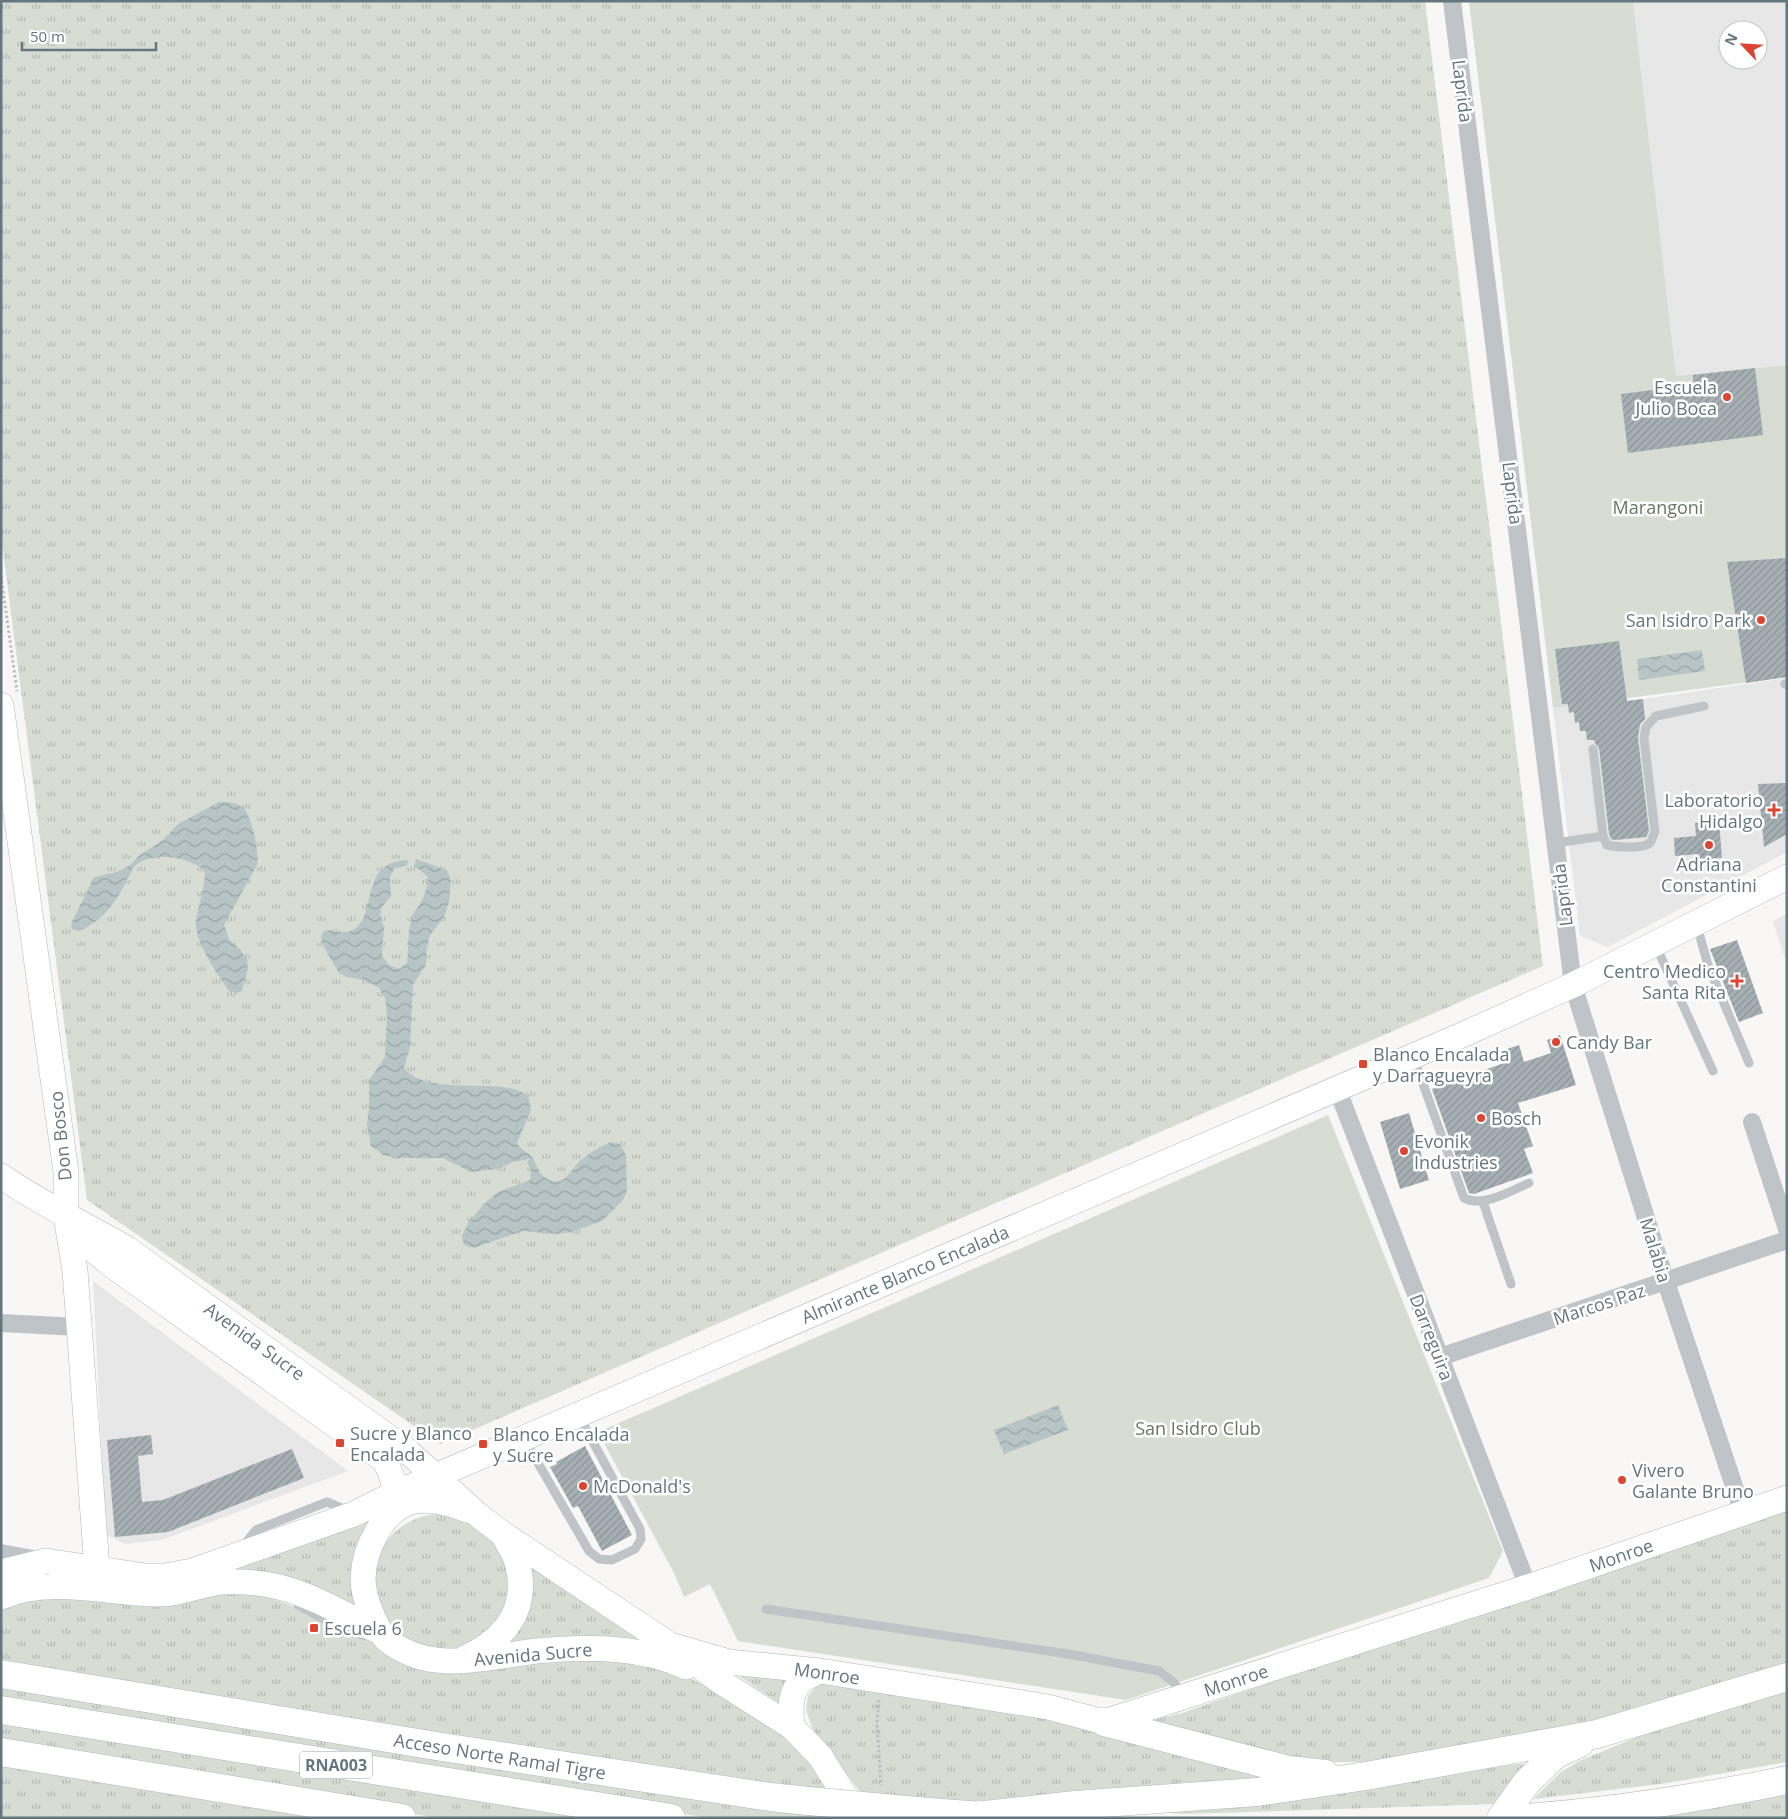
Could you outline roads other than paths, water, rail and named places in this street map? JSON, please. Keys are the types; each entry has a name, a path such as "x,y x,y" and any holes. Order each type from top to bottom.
{"highway":[{"name":"Acceso Norte Ramal Tigre","path":"1,1674 442,1747 770,1797 917,1812 988,1817 1075,1805 1257,1792 1366,1776"},
{"path":"1104,1722 1289,1770 1318,1774 1366,1776 1597,1734 1787,1677"},
{"name":"Acceso Norte Ramal Tigre","path":"1,1710 671,1818"},
{"path":"1501,1818 1527,1782 1556,1756 1597,1734"},
{"path":"1,1752 402,1818"},
{"path":"1527,1818 1617,1810 1666,1803 1787,1780"}],"main road":[{"name":"Don Bosco","path":"1,705 66,1172 66,1216 74,1270 97,1568"},
{"name":"Almirante Blanco Encalada","path":"1,1572 46,1561 145,1576 165,1576 192,1571 234,1558 354,1514 400,1503 436,1477 524,1438 1413,1056 1573,985 1787,877"},
{"name":"Avenida Sucre","path":"1,1176 66,1216 126,1248 405,1449 478,1515"},
{"name":"Avenida Sucre","path":"66,1216 81,1238 110,1264 384,1460 395,1481 400,1503"},
{"name":"Monroe","path":"670,1645 729,1662 820,1671 1048,1708 1104,1722 1528,1587 1787,1498"},
{"path":"1,1597 27,1589 55,1586 156,1594 175,1593 223,1582 258,1583 300,1593 385,1637 414,1656 434,1660 460,1660 478,1652 507,1628 517,1608 520,1577 516,1560 502,1534 478,1515 446,1503 432,1501 400,1503 372,1540 366,1558 363,1580 367,1603 385,1637"},
{"name":"Avenida Sucre","path":"502,1534 670,1645 720,1682 792,1728 820,1756 859,1818"},
{"name":"Avenida Sucre","path":"460,1660 481,1660 547,1650 604,1648 648,1654 675,1662 720,1682"},
{"path":"792,1728 790,1708 793,1693 801,1681 820,1671"}],"street":[{"name":"Laprida","path":"1452,1 1573,985"},
{"name":"Malabia","path":"1573,985 1666,1282 1742,1513"},
{"name":"Darreguira","path":"1337,1088 1528,1587"},
{"path":"1752,1122 1787,1229"},
{"name":"Marcos Paz","path":"1440,1357 1787,1240"},
{"path":"1,1323 79,1328"},
{"path":"1,1553 46,1561"}],"lane":[{"path":"1593,749 1603,836 1608,845 1618,847 1646,845 1651,842 1655,832 1644,738 1646,727 1656,716 1704,706"},
{"path":"1556,843 1603,836"},
{"path":"1696,923 1708,965 1749,1063"},
{"path":"1655,944 1713,1071"},
{"path":"1413,1056 1464,1198 1470,1202 1483,1202 1528,1184"},
{"path":"1483,1202 1511,1284"},
{"path":"524,1438 588,1551 599,1559 612,1560 635,1549 641,1539 640,1529 578,1415"},
{"path":"766,1609 1068,1654 1158,1671 1172,1681 1186,1696"}],"water":[{"path":"1702,650 1705,671 1639,680 1637,659"},
{"path":"219,802 237,804 246,811 252,826 258,860 224,925 230,941 240,949 247,960 248,969 242,991 237,993 229,991 213,967 198,937 196,920 205,870 197,865 169,857 149,858 140,862 133,868 118,897 106,913 79,931 72,929 71,924 94,877 117,872 130,865 140,855 163,840 178,824"},
{"path":"416,859 447,870 451,880 449,902 444,917 430,935 426,953 426,965 413,985 410,1047 404,1068 413,1076 425,1081 440,1084 516,1089 528,1095 531,1110 517,1143 531,1156 547,1179 558,1181 563,1179 581,1160 611,1142 621,1145 626,1156 627,1191 623,1200 602,1221 572,1232 557,1234 522,1231 474,1248 464,1245 462,1236 469,1221 485,1203 498,1192 530,1180 531,1170 527,1162 530,1158 513,1162 497,1169 471,1172 443,1158 398,1158 383,1155 371,1146 367,1125 369,1080 385,1057 387,1016 385,997 379,988 366,980 347,977 339,973 321,939 322,933 326,930 347,932 353,930 365,914 375,879 382,870 392,863 408,860 407,865 394,869 390,877 391,896 382,907 380,915 384,928 382,956 389,965 399,969 407,963 411,920 423,898 428,877 414,867"},
{"path":"1058,1405 1068,1430 1004,1454 994,1430"}],"place":[{"name":"Escuela Julio Boca","path":"1727,397"},
{"name":"San Isidro Park","path":"1761,620"},
{"name":"Laboratorio Hidalgo","path":"1774,810"},
{"name":"Adriana Constantini","path":"1709,845"},
{"name":"Centro Medico Santa Rita","path":"1737,981"},
{"name":"Candy Bar","path":"1556,1042"},
{"name":"Blanco Encalada y Darragueyra","path":"1363,1064"},
{"name":"Bosch","path":"1481,1118"},
{"name":"Evonik Industries","path":"1404,1151"},
{"name":"Sucre y Blanco Encalada","path":"340,1443"},
{"name":"Blanco Encalada y Sucre","path":"483,1444"},
{"name":"Vivero Galante Bruno","path":"1622,1480"},
{"name":"McDonald's","path":"583,1486"},
{"name":"Escuela 6","path":"314,1628"}],"park label":[{"name":"Marangoni","path":"1658,507"},
{"name":"San Isidro Club","path":"1198,1428"}]}
